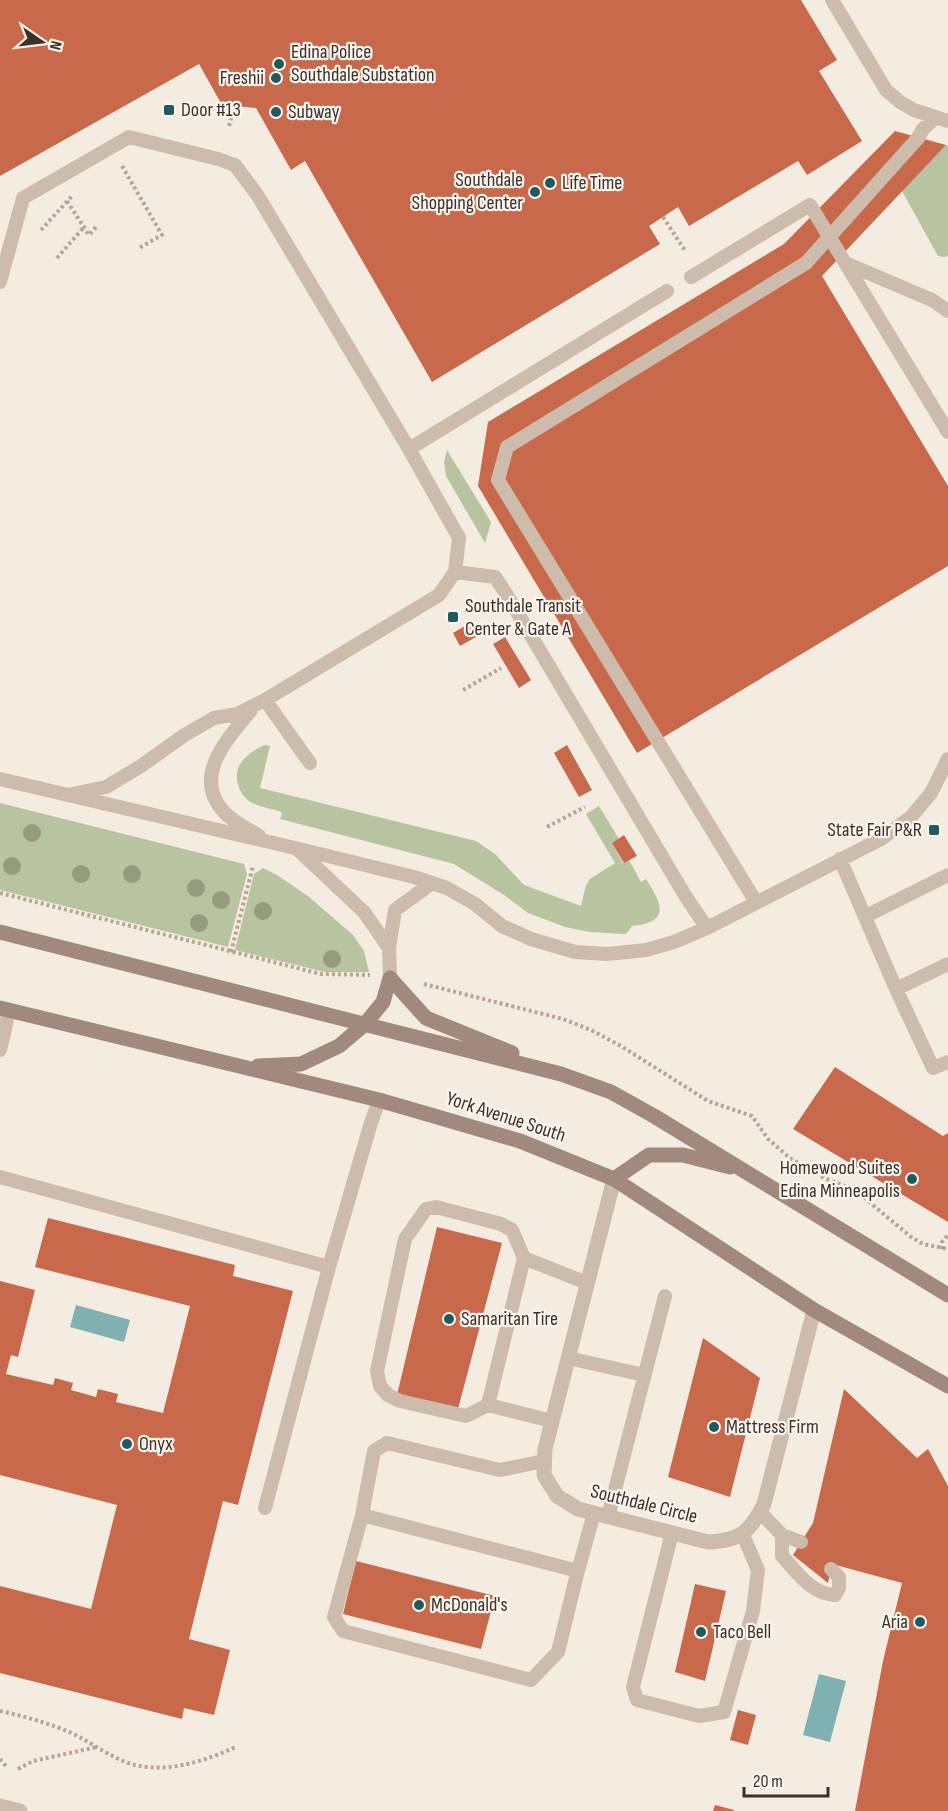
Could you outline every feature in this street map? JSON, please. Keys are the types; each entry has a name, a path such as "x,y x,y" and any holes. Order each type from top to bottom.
{"street":[{"path":"0,932 567,1076"},
{"path":"240,1067 301,1064 339,1046 365,1024 383,1002 390,978"},
{"path":"390,978 426,1018 611,1092 747,1171 844,1233 948,1295"},
{"name":"York Avenue South","path":"5,1010 379,1100 520,1141 614,1179 814,1310 948,1386"},
{"path":"614,1179 649,1155 683,1155 747,1171"},
{"name":"Southdale Circle","path":"614,1179 545,1449 544,1475 557,1496 578,1509 708,1542 726,1541 743,1535"},
{"path":"743,1535 764,1503 814,1310"},
{"path":"0,1806 20,1811"}],"lane":[{"path":"832,0 886,90 914,110 942,119"},
{"path":"756,902 498,480 507,447 806,263 918,138 923,129 942,119"},
{"path":"0,282 22,198 129,136 235,165 258,196 409,449 459,538 455,572 439,595 260,702 237,714 214,718 106,787 68,795"},
{"path":"691,277 810,205 948,432"},
{"path":"845,263 932,300 948,311"},
{"path":"409,449 667,291"},
{"path":"455,572 495,578 686,897 707,928"},
{"path":"260,702 310,763"},
{"path":"260,702 221,747 212,769 212,793 225,813 266,841"},
{"path":"0,779 266,841 432,883 447,888 475,904 502,926 531,939 575,952 607,954 646,950 674,942 707,928 880,839 911,817 931,793 948,759"},
{"path":"295,848 364,912 390,948"},
{"path":"840,859 933,1068 948,1062"},
{"path":"866,916 948,876"},
{"path":"390,978 390,948 395,910 432,883"},
{"path":"896,989 948,964"},
{"path":"0,1050 5,1010"},
{"path":"265,1508 329,1267 379,1100"},
{"path":"0,1177 329,1267"},
{"path":"488,1405 524,1258 512,1230 507,1227 436,1207 426,1209 405,1239 377,1371 380,1386 388,1395 400,1401 466,1416 488,1405 552,1421"},
{"path":"524,1258 587,1283"},
{"path":"362,1515 578,1571 601,1515 644,1376 665,1296"},
{"path":"568,1358 644,1376"},
{"path":"544,1461 500,1470 387,1443 374,1451 362,1515 334,1617 343,1631 531,1680 558,1652 579,1566"},
{"path":"760,1512 782,1535 801,1542"},
{"path":"672,1533 633,1687 637,1700 699,1716 724,1712 753,1611 758,1570 743,1535"},
{"path":"782,1535 782,1556 812,1587 826,1594 835,1595 839,1588 839,1577 831,1569"}],"path":[{"path":"230,126 234,106"},
{"path":"122,166 162,235 139,248"},
{"path":"41,230 76,191"},
{"path":"67,201 89,235 97,226"},
{"path":"663,217 686,252"},
{"path":"57,258 84,227"},
{"path":"463,690 501,668"},
{"path":"547,827 585,807"},
{"path":"231,952 253,866"},
{"path":"942,1249 942,1242 948,1235"},
{"path":"0,1711 41,1721 130,1763 146,1767 168,1767 194,1763 236,1747"},
{"path":"18,1769 33,1761 98,1746"},
{"path":"0,1759 6,1766"}],"green space":[{"path":"946,145 948,146 948,255 945,257 938,256 902,191"},
{"path":"447,450 491,522 485,543 446,476 444,462"},
{"path":"265,745 270,746 260,788 476,841 495,854 524,885 581,906 586,885 590,879 615,863 586,814 599,806 619,839 612,843 623,863 629,860 641,882 646,879 656,896 660,910 658,916 644,924 632,926 626,934 590,932 565,927 528,913 454,864 280,819 281,812 249,801 238,785 239,765 247,755"},
{"path":"0,803 244,864 247,874 228,947 0,890"},
{"path":"263,868 308,896 353,935 364,951 369,972 325,972 235,950 254,874"}],"water":[{"path":"76,1305 130,1320 124,1342 70,1327"},
{"path":"819,1674 846,1681 830,1742 803,1735"}],"building":[{"name":"Southdale Shopping Center","path":"0,0 801,0 837,60 819,71 862,141 807,175 798,161 689,226 678,207 649,226 660,244 432,382 305,161 291,170 256,108 222,105 199,64 0,176"},
{"path":"895,131 946,145 822,276 948,486 948,566 637,753 478,486 488,422 784,244"},
{"path":"470,623 473,628 478,625 483,633 460,646 453,633"},
{"path":"505,637 531,680 519,688 493,644"},
{"path":"567,745 592,790 579,797 554,753"},
{"path":"624,835 637,856 624,863 612,843"},
{"name":"Homewood Suites Edina Minneapolis","path":"835,1067 943,1136 948,1133 948,1222 793,1129"},
{"name":"Onyx","path":"48,1218 235,1265 233,1276 293,1291 238,1505 223,1501 189,1639 230,1650 214,1715 184,1708 182,1719 0,1673 0,1586 91,1609 117,1505 0,1475 0,1281 35,1290 18,1357 11,1355 6,1374 53,1385 55,1378 73,1383 71,1390 96,1397 98,1389 118,1394 116,1402 163,1413 190,1306 35,1267"},
{"name":"Samaritan Tire","path":"437,1227 502,1243 458,1409 397,1395"},
{"name":"Mattress Firm","path":"703,1338 760,1378 730,1497 668,1477"},
{"name":"Aria","path":"844,1389 917,1458 928,1449 948,1486 948,1811 855,1811 883,1661 902,1583 832,1564 828,1583 793,1555 813,1523"},
{"name":"McDonald's","path":"356,1561 495,1596 481,1649 343,1614"},
{"name":"Taco Bell","path":"695,1584 726,1591 705,1681 675,1672"},
{"path":"738,1710 756,1715 748,1745 730,1740"},
{"path":"715,1805 734,1810 734,1811 713,1811"}],"place":[{"name":"Edina Police Southdale Substation","path":"279,64"},
{"name":"Freshii","path":"276,78"},
{"name":"Door #13","path":"169,110"},
{"name":"Subway","path":"276,112"},
{"name":"Life Time","path":"550,183"},
{"name":"Southdale Shopping Center","path":"535,192"},
{"name":"Southdale Transit Center & Gate A","path":"453,617"},
{"name":"State Fair P&R","path":"934,830"},
{"name":"Homewood Suites Edina Minneapolis","path":"912,1179"},
{"name":"Samaritan Tire","path":"449,1319"},
{"name":"Mattress Firm","path":"714,1427"},
{"name":"Onyx","path":"127,1444"},
{"name":"McDonald's","path":"419,1605"},
{"name":"Aria","path":"920,1622"},
{"name":"Taco Bell","path":"701,1632"}]}
